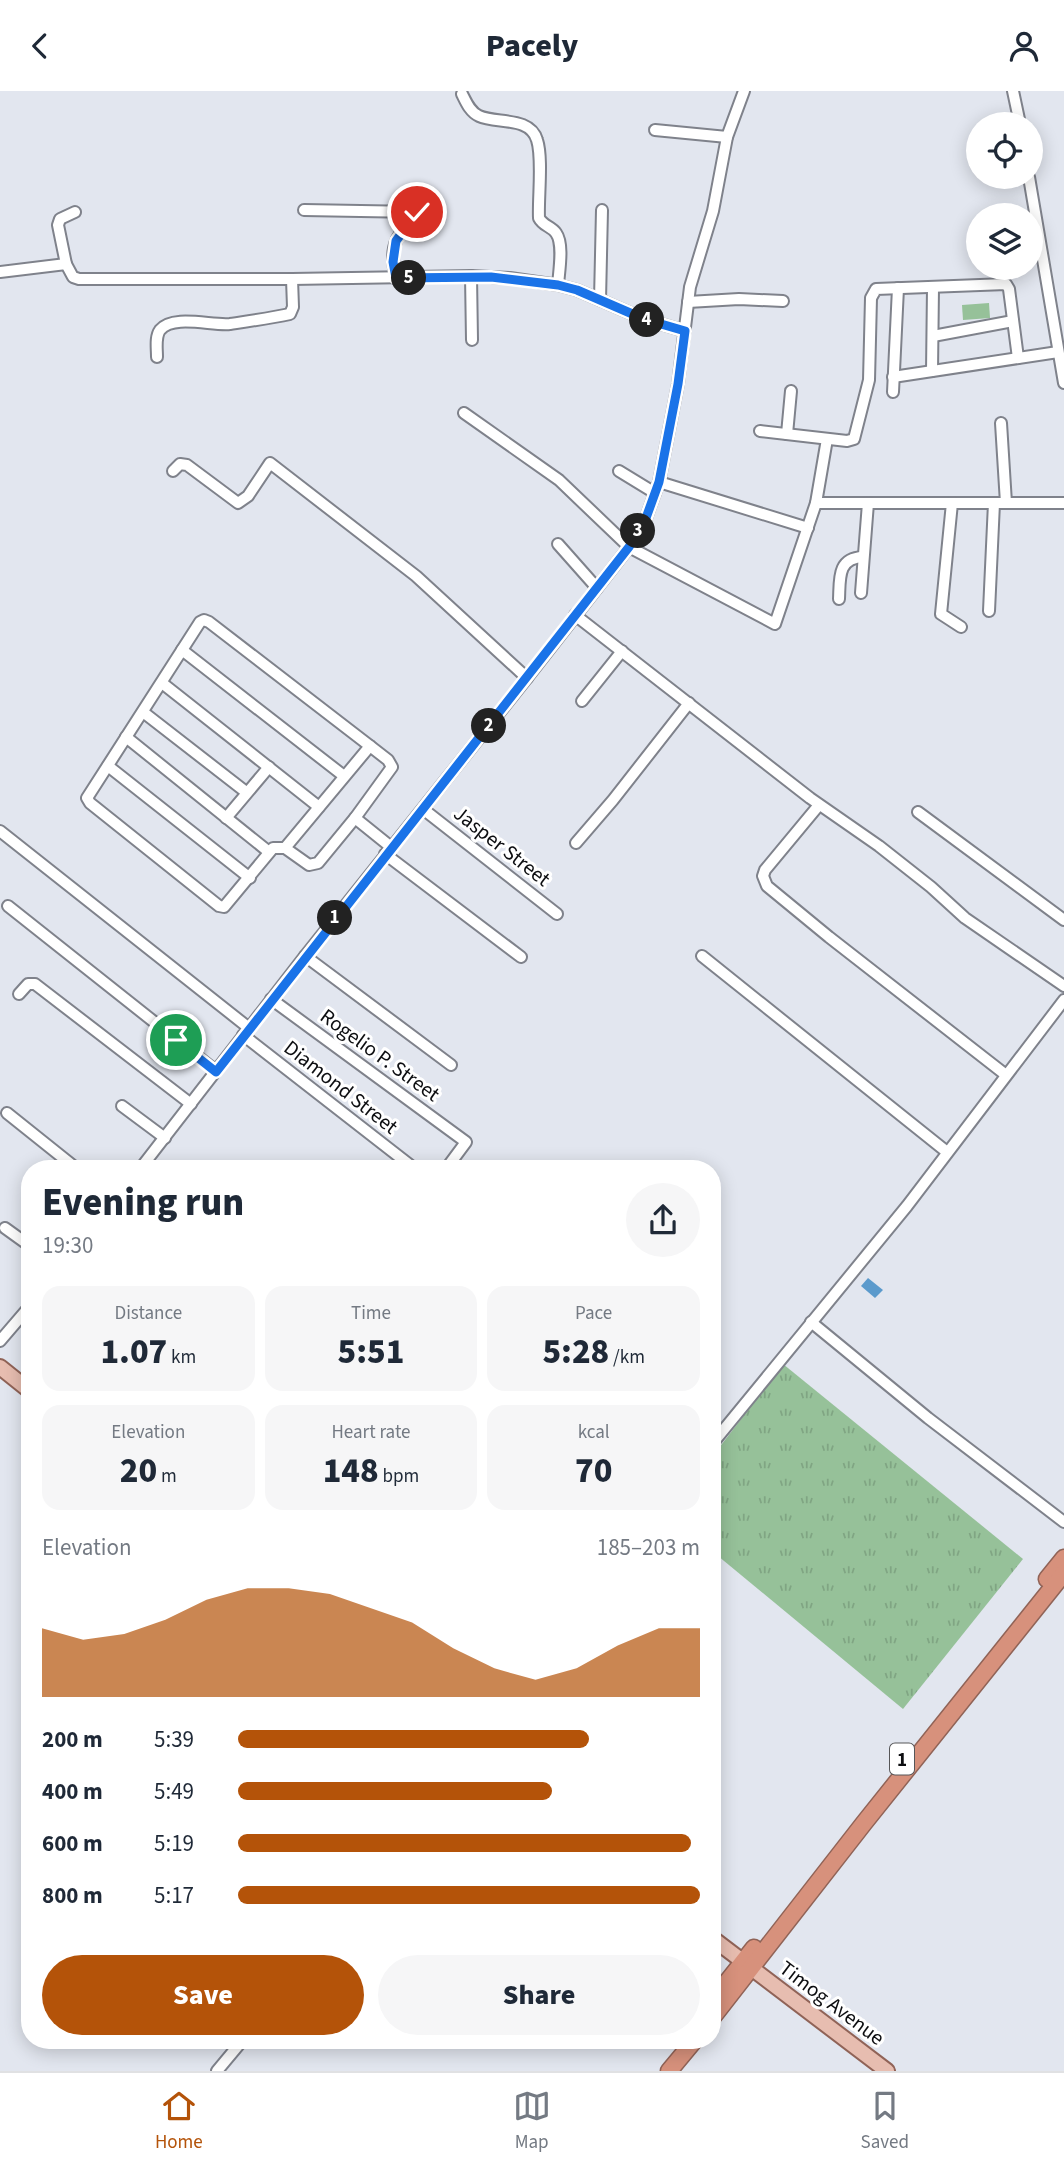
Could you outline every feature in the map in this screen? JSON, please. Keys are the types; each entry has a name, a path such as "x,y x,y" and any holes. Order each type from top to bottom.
{"highway":[{"name":"1","path":"721,2005 841,1845 1063,1564"},
{"name":"1","path":"721,1992 748,1966"},
{"path":"657,2071 675,2049"},
{"path":"669,2071 687,2049"}],"main road":[{"path":"0,1367 21,1384"},
{"name":"Timog Avenue","path":"721,1945 887,2071"}],"street":[{"path":"147,1160 271,999 629,547 646,518 657,488 678,384 690,287 713,211 727,137 744,91"},
{"path":"1013,91 1017,112"},
{"path":"462,95 473,112 480,116 519,124 534,135 538,149 539,218 540,222 552,228 559,239 558,285"},
{"path":"655,130 727,137"},
{"path":"1032,189 1059,321 1058,352 1064,383"},
{"path":"396,278 393,262 396,241 417,212 418,195"},
{"path":"304,210 417,212"},
{"path":"600,300 602,210"},
{"path":"75,212 60,219 58,225 66,264 73,277 85,280 471,276 558,285 577,290 644,319 685,331"},
{"path":"0,272 66,264"},
{"path":"471,276 472,340"},
{"path":"157,357 160,330 172,324 226,324 290,314 293,307 292,279"},
{"path":"760,431 847,441 856,437 869,380 871,294 876,289 1004,283 1009,289 1018,358"},
{"path":"892,392 898,288"},
{"path":"932,371 933,288"},
{"path":"688,302 738,299 783,301"},
{"path":"933,336 1013,321"},
{"path":"893,377 1058,352"},
{"path":"787,434 791,391"},
{"path":"464,413 559,480 629,547 775,624 816,503 827,439"},
{"path":"989,611 1000,503 1001,423"},
{"path":"173,471 180,464 187,465 235,501 241,502 271,463 416,576 527,678"},
{"path":"619,471 657,488 808,528"},
{"path":"816,503 1064,503"},
{"path":"861,593 867,503"},
{"path":"953,503 941,612 944,617 961,627"},
{"path":"558,544 597,588"},
{"path":"839,599 845,563 849,558 863,557"},
{"path":"575,615 819,805 879,846 965,918 1064,986"},
{"path":"200,622 209,622 388,760 392,767 355,818 315,865 309,865 285,848 276,847 269,852 228,905 219,906 87,798 182,650 200,622"},
{"path":"182,650 344,776"},
{"path":"582,701 622,651"},
{"path":"162,683 319,807"},
{"path":"576,842 613,800 689,703"},
{"path":"143,712 246,792"},
{"path":"126,737 269,852"},
{"path":"285,848 370,746"},
{"path":"108,766 250,878"},
{"path":"226,818 269,767"},
{"path":"819,805 765,870 763,876 767,886 1006,1075"},
{"name":"Jasper Street","path":"423,809 558,913"},
{"path":"918,812 1064,920"},
{"path":"355,818 388,851 521,957"},
{"name":"Diamond Street","path":"0,831 404,1160"},
{"path":"8,906 216,1072"},
{"path":"305,956 451,1066"},
{"path":"702,956 947,1152"},
{"path":"19,994 28,984 35,984 191,1104"},
{"name":"Rogelio P. Street","path":"271,999 466,1142 453,1160"},
{"path":"721,1433 907,1206 1064,1000"},
{"path":"121,1106 165,1138"},
{"path":"8,1114 66,1160"},
{"path":"5,1228 21,1240"},
{"path":"0,1341 21,1316"},
{"path":"811,1322 1006,1479 1064,1522"},
{"path":"217,2071 235,2049"}],"green space":[{"path":"989,303 990,318 963,320 962,305"},
{"path":"783,1364 1023,1559 903,1709 721,1558 721,1445"}],"water":[{"path":"868,1278 883,1290 875,1298 861,1286"}],"route":[{"path":"176,1040 216,1072 629,547 646,518 659,482 685,331 644,319 577,290 558,285 471,276 396,278 393,262 396,241 417,212"}]}
